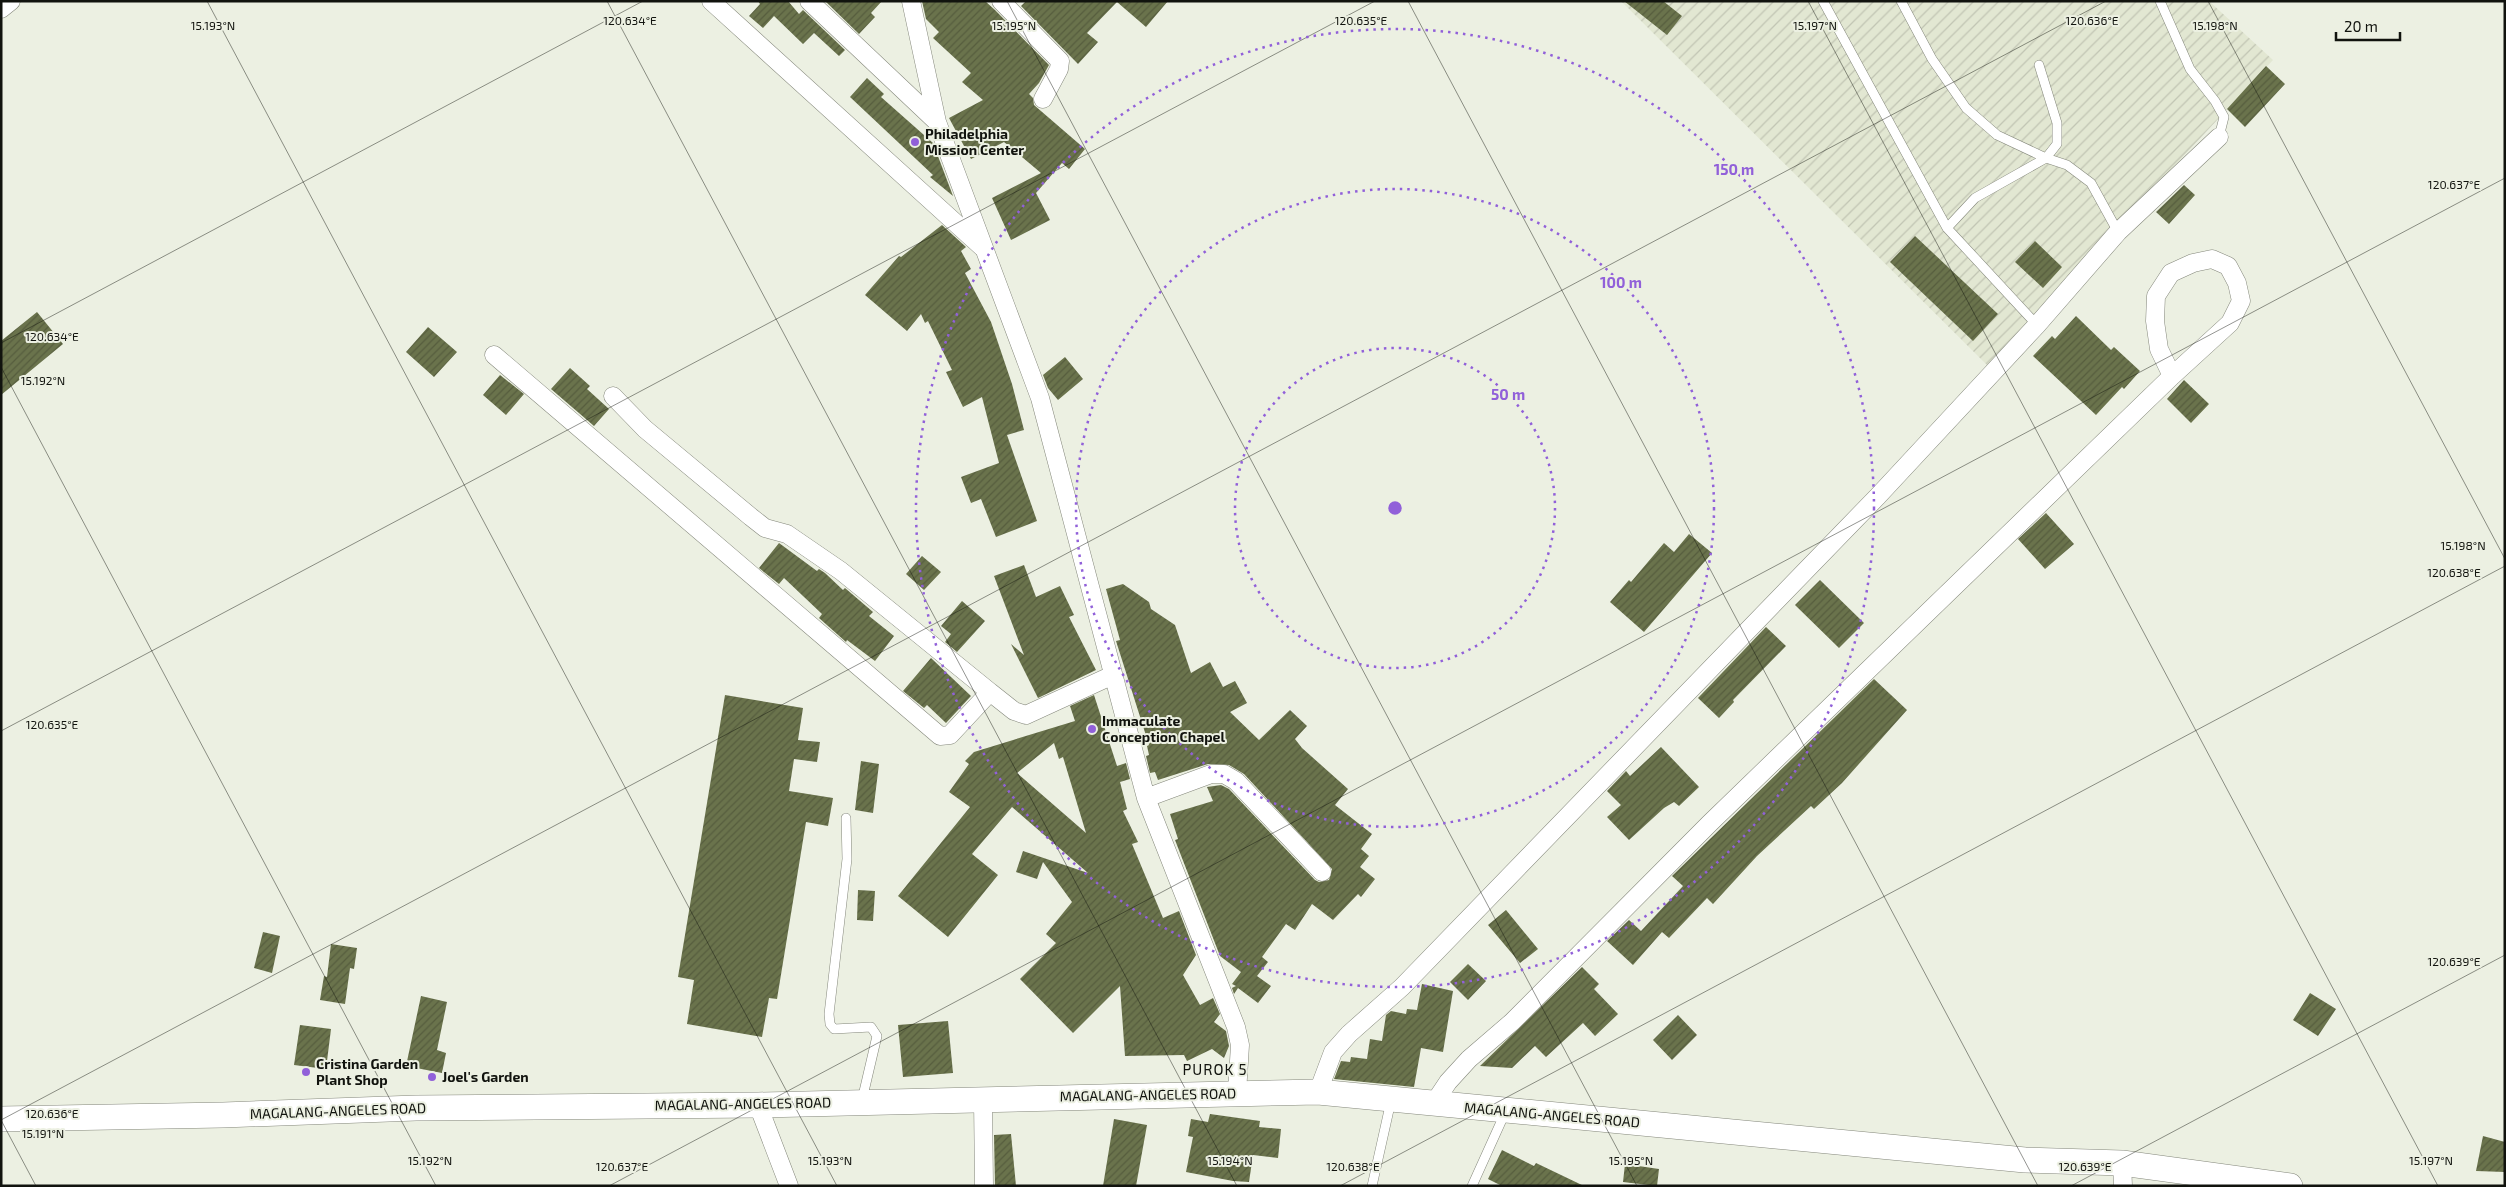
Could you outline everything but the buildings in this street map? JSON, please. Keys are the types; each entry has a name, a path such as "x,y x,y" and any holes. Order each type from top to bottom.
{"main road":[{"name":"MAGALANG-ANGELES ROAD","path":"1,1118 224,1115 416,1108 758,1105 861,1101 1318,1092 2025,1160 2122,1174 2290,1186"}],"street":[{"path":"1,9 11,1"},
{"path":"710,1 984,249"},
{"path":"809,1 937,122"},
{"path":"910,1 937,122 1040,398 1112,676 1146,798 1236,1027 1240,1045 1236,1093"},
{"path":"1001,1 1060,61 1059,69 1042,99"},
{"path":"1318,1092 1333,1052 1349,1034 1402,987 1878,496 2037,325 2118,232 2218,137"},
{"path":"1434,1104 1448,1082 1469,1059 1512,1022 1710,823 2172,376 2230,323 2242,301 2238,283 2228,266 2212,259 2192,263 2171,273 2156,296 2155,321 2159,349 2172,376"},
{"path":"494,355 940,736 950,734 990,692"},
{"path":"613,396 645,429 765,528 787,534 841,571 1014,711 1026,715 1112,676"},
{"path":"1146,798 1211,774 1224,774 1236,781 1322,872"},
{"path":"983,1099 984,1186"},
{"path":"758,1105 789,1186"}],"lane":[{"path":"1823,1 1948,228 2037,325"},
{"path":"1901,1 1932,59 1966,108 1997,135 2046,158 2067,165 2091,183 2118,232"},
{"path":"2160,1 2190,69 2215,101 2224,117 2218,137"},
{"path":"1948,228 1975,198 2046,158 2057,144 2058,128 2039,65"},
{"path":"846,818 847,859 829,1014 830,1024 834,1029 871,1027 877,1036 861,1101"},
{"path":"1372,1186 1392,1098"},
{"path":"1472,1186 1506,1110"}],"shaded area":[{"path":"1621,1 2209,1 2273,60 1988,366"}],"place":[{"name":"Philadelphia Mission Center","path":"915,142"},
{"name":"Immaculate Conception Chapel","path":"1092,729"},
{"name":"Cristina Garden Plant Shop","path":"306,1072"},
{"name":"Joel's Garden","path":"432,1077"}],"district":[{"name":"PUROK 5","path":"1215,1070"}]}
